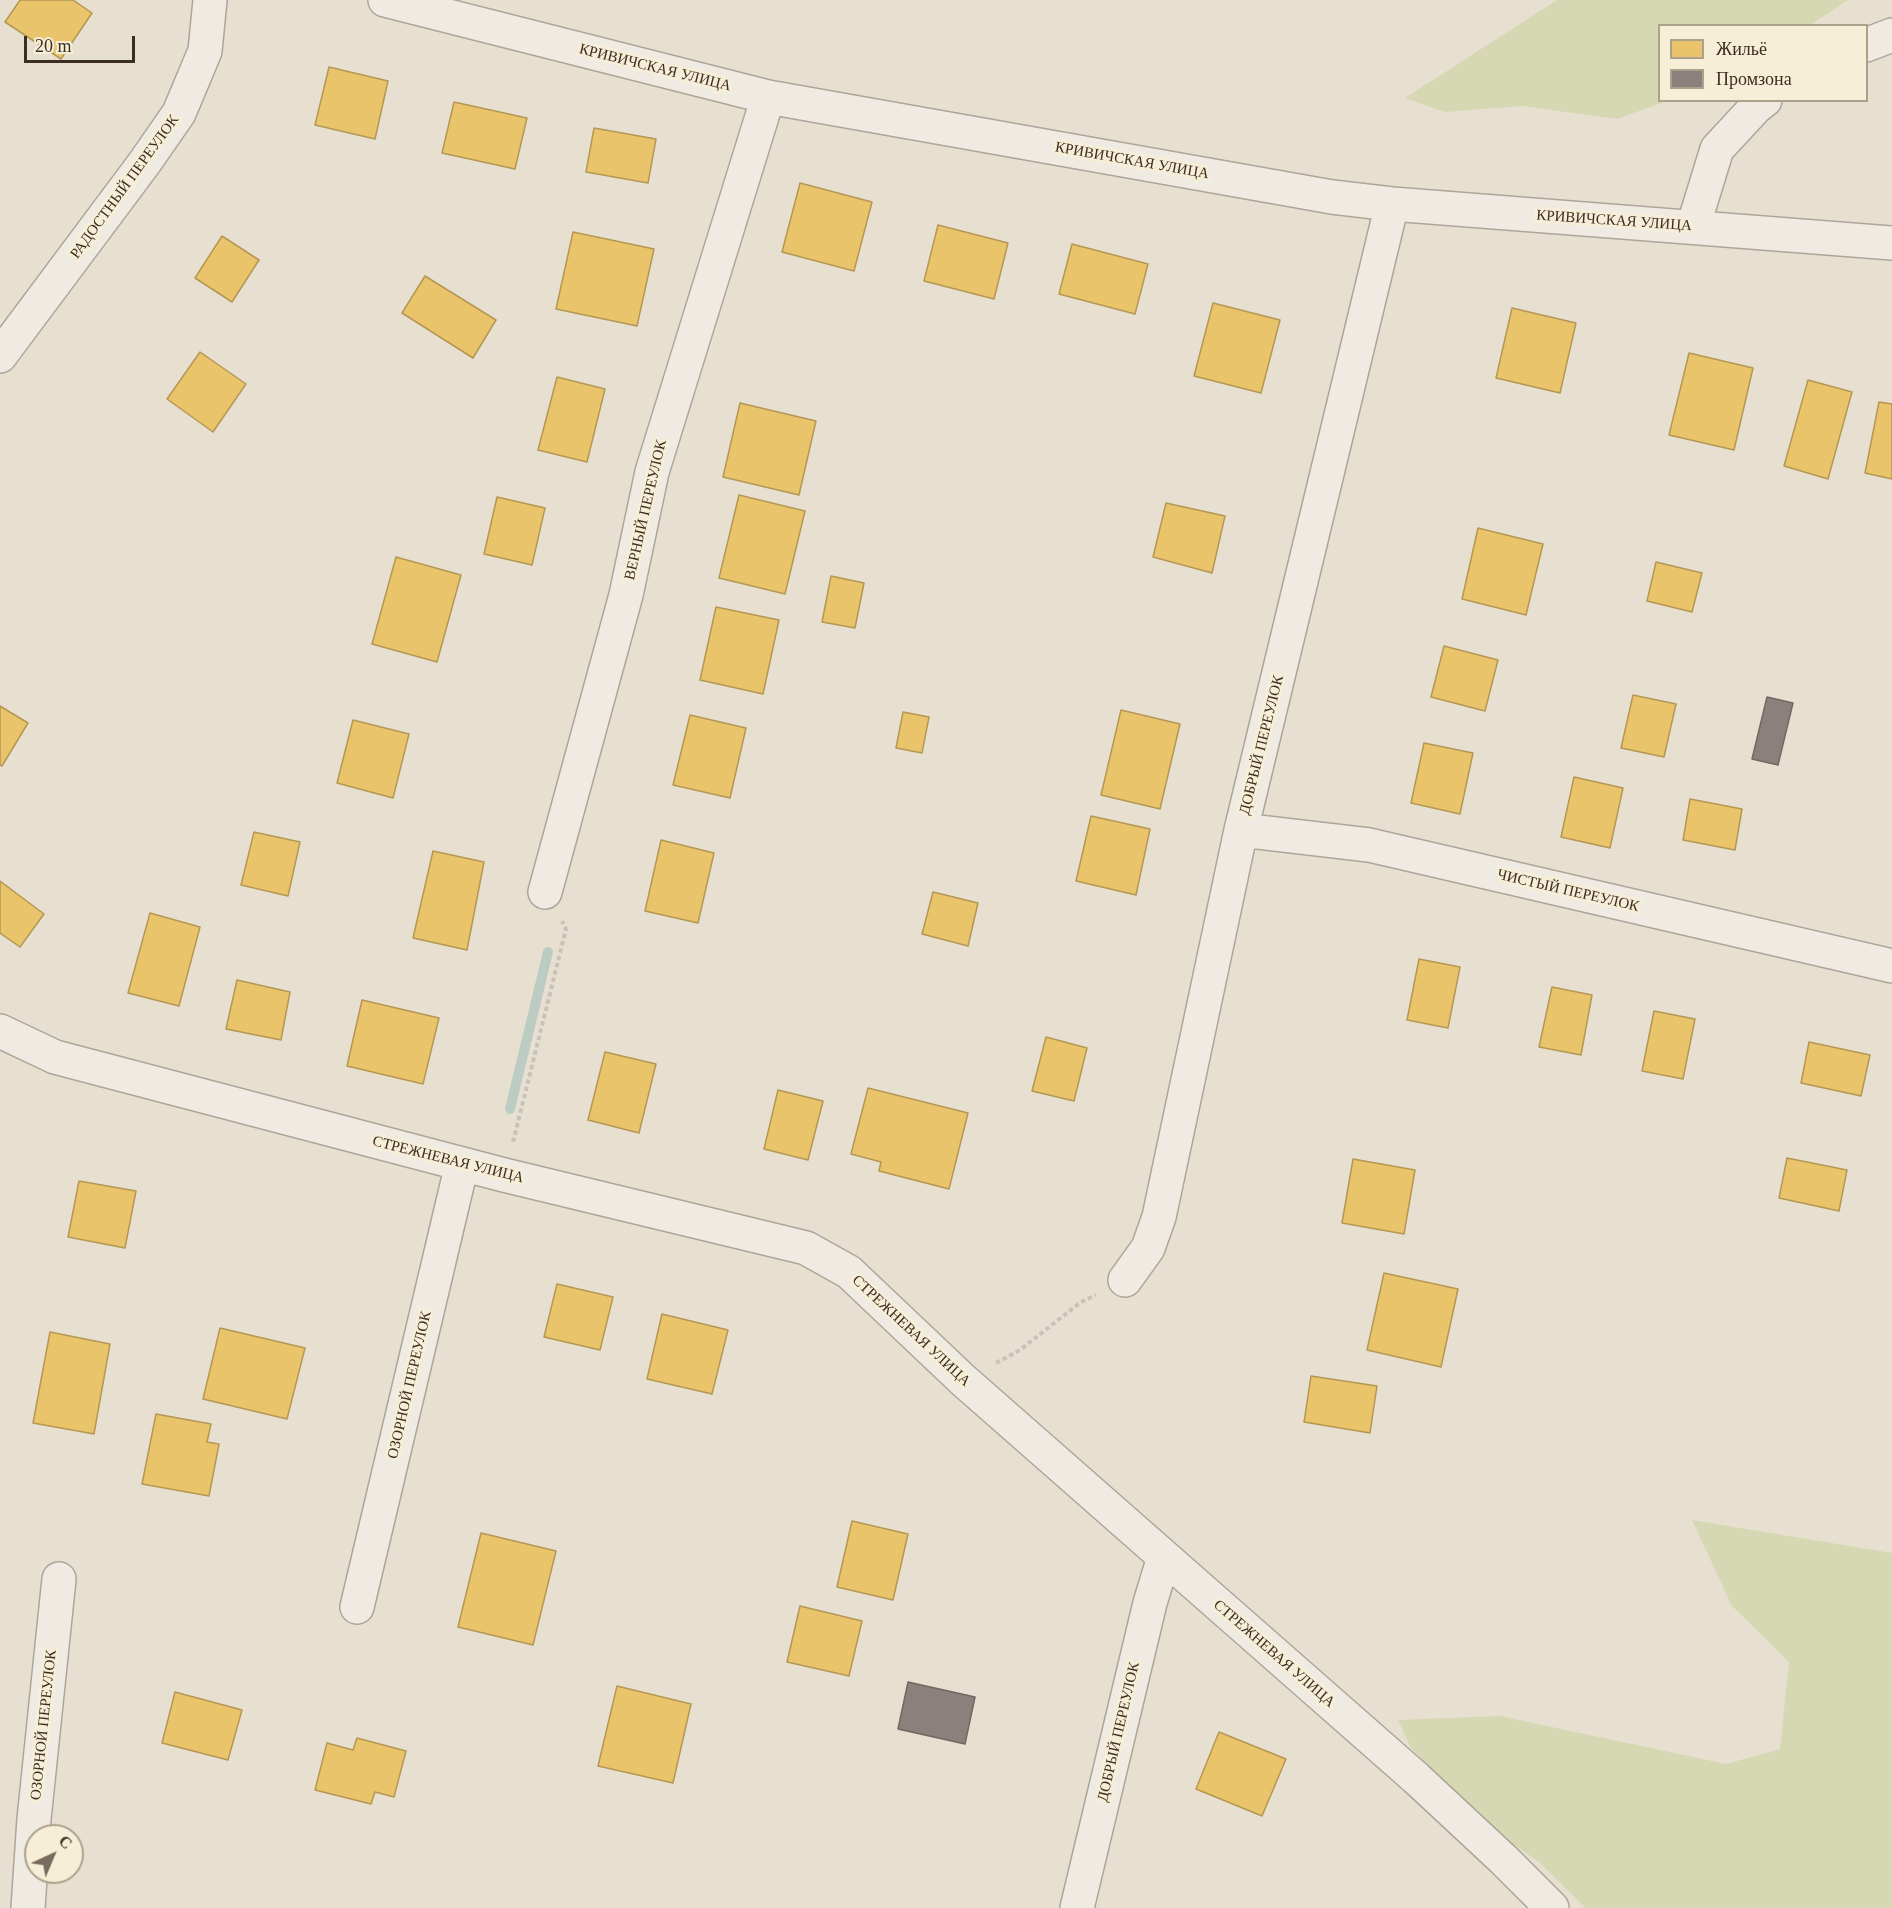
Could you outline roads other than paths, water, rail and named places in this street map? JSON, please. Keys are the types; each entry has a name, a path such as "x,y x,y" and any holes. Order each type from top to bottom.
{"street":[{"name":"РАДОСТНЫЙ ПЕРЕУЛОК","path":"0,356 179,113 205,51 210,0"},
{"name":"КРИВИЧСКАЯ УЛИЦА","path":"385,0 768,97 1332,197 1392,204 1892,243"},
{"path":"1868,44 1892,35"},
{"name":"ВЕРНЫЙ ПЕРЕУЛОК","path":"545,892 626,595 652,472 768,97"},
{"path":"1692,226 1717,149 1762,102"},
{"name":"ДОБРЫЙ ПЕРЕУЛОК","path":"1125,1280 1148,1248 1160,1217 1241,830 1392,204"},
{"name":"ЧИСТЫЙ ПЕРЕУЛОК","path":"1241,830 1369,844 1892,966"},
{"name":"СТРЕЖНЕВАЯ УЛИЦА","path":"0,1031 55,1057 504,1175 806,1248 849,1272 963,1380 1416,1778 1552,1908"},
{"name":"ОЗОРНОЙ ПЕРЕУЛОК","path":"357,1607 462,1164"},
{"name":"ДОБРЫЙ ПЕРЕУЛОК","path":"1077,1908 1148,1614 1164,1557"},
{"name":"ОЗОРНОЙ ПЕРЕУЛОК","path":"28,1908 34,1819 59,1579"}],"waterway":[{"path":"510,1109 548,952"}]}
